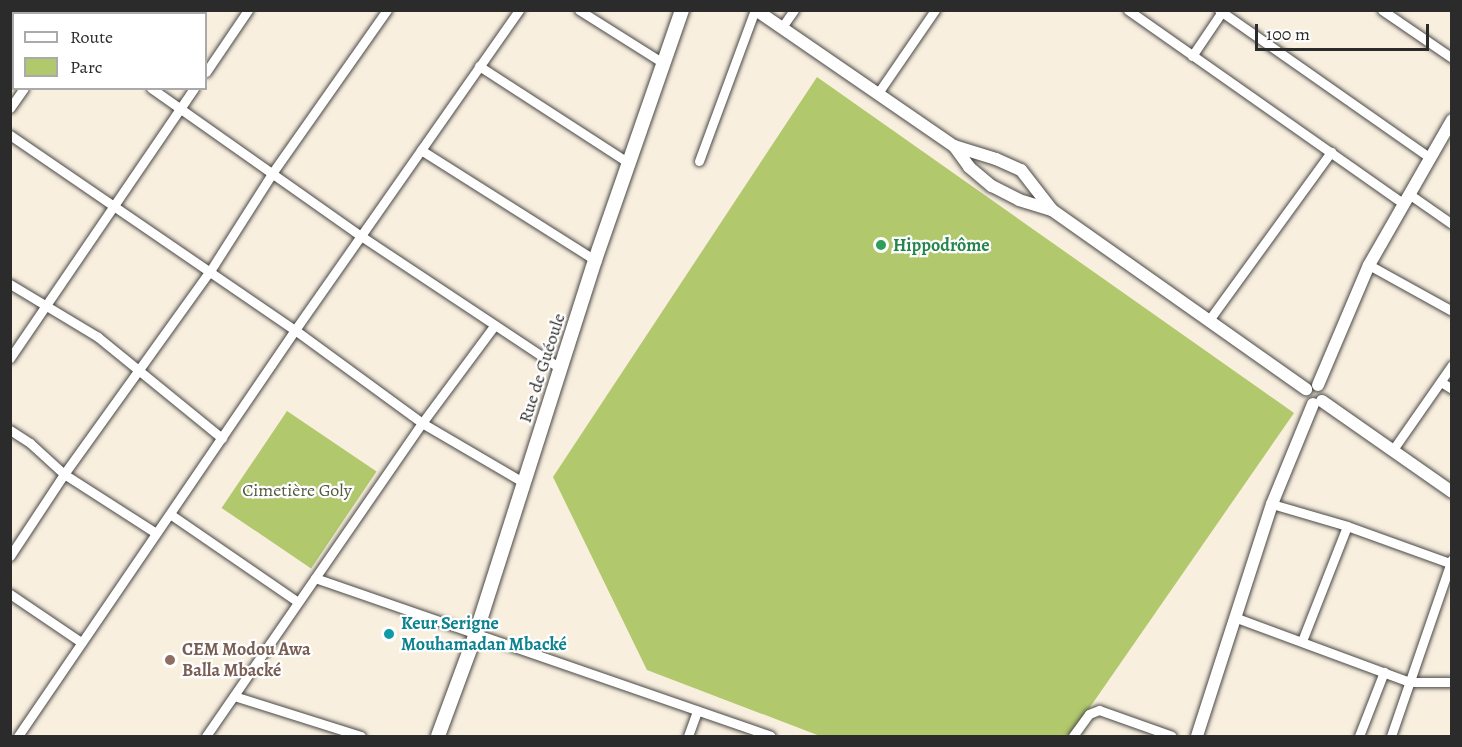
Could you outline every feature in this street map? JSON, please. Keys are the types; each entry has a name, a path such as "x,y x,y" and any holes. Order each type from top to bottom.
{"main road":[{"name":"Rue de Guéoule","path":"438,736 476,633 595,260 682,10"}],"street":[{"path":"207,71 248,10"},
{"path":"10,556 64,474 210,271 273,172 387,10"},
{"path":"18,736 295,330 519,10"},
{"path":"579,10 663,63"},
{"path":"699,161 755,10 954,146 996,159 1021,170 1052,210 1209,320 1312,387 1324,392 1272,504 1233,617 1197,736"},
{"path":"782,27 794,10"},
{"path":"878,93 935,10"},
{"path":"1128,10 1331,152 1452,224"},
{"path":"1382,10 1452,58"},
{"path":"1192,56 1221,11 1429,157"},
{"path":"479,66 629,163"},
{"path":"10,108 23,90"},
{"path":"154,90 361,236 561,369"},
{"path":"10,358 193,90"},
{"path":"1312,387 1370,265 1429,157 1452,120"},
{"path":"10,135 295,330 422,423 523,482"},
{"path":"954,146 969,167 992,186 1019,200 1052,210"},
{"path":"421,150 595,260"},
{"path":"1209,320 1331,152"},
{"path":"1370,265 1452,311"},
{"path":"10,284 98,337 222,438"},
{"path":"206,736 422,423 494,326"},
{"path":"1392,451 1452,365"},
{"path":"1441,381 1452,389"},
{"path":"1317,403 1452,492"},
{"path":"10,430 30,443 64,474 156,533"},
{"path":"1272,504 1451,561 1391,736"},
{"path":"170,514 298,602"},
{"path":"1302,641 1347,526"},
{"path":"315,578 770,736"},
{"path":"10,594 81,642"},
{"path":"1233,617 1410,682 1452,682"},
{"path":"1359,736 1384,672"},
{"path":"234,696 361,736"},
{"path":"1073,736 1089,714 1099,710 1172,736"},
{"path":"688,736 697,711"}],"green space":[{"name":"Hippodrôme","path":"817,77 1294,413 1070,736 820,736 647,670 553,477"},
{"name":"Cimetière Goly","path":"287,411 377,471 311,568 222,508"}],"place":[{"name":"Hippodrôme","path":"881,245"},
{"name":"Keur Serigne Mouhamadan Mbacké","path":"389,634"},
{"name":"CEM Modou Awa Balla Mbacké","path":"170,660"}]}
